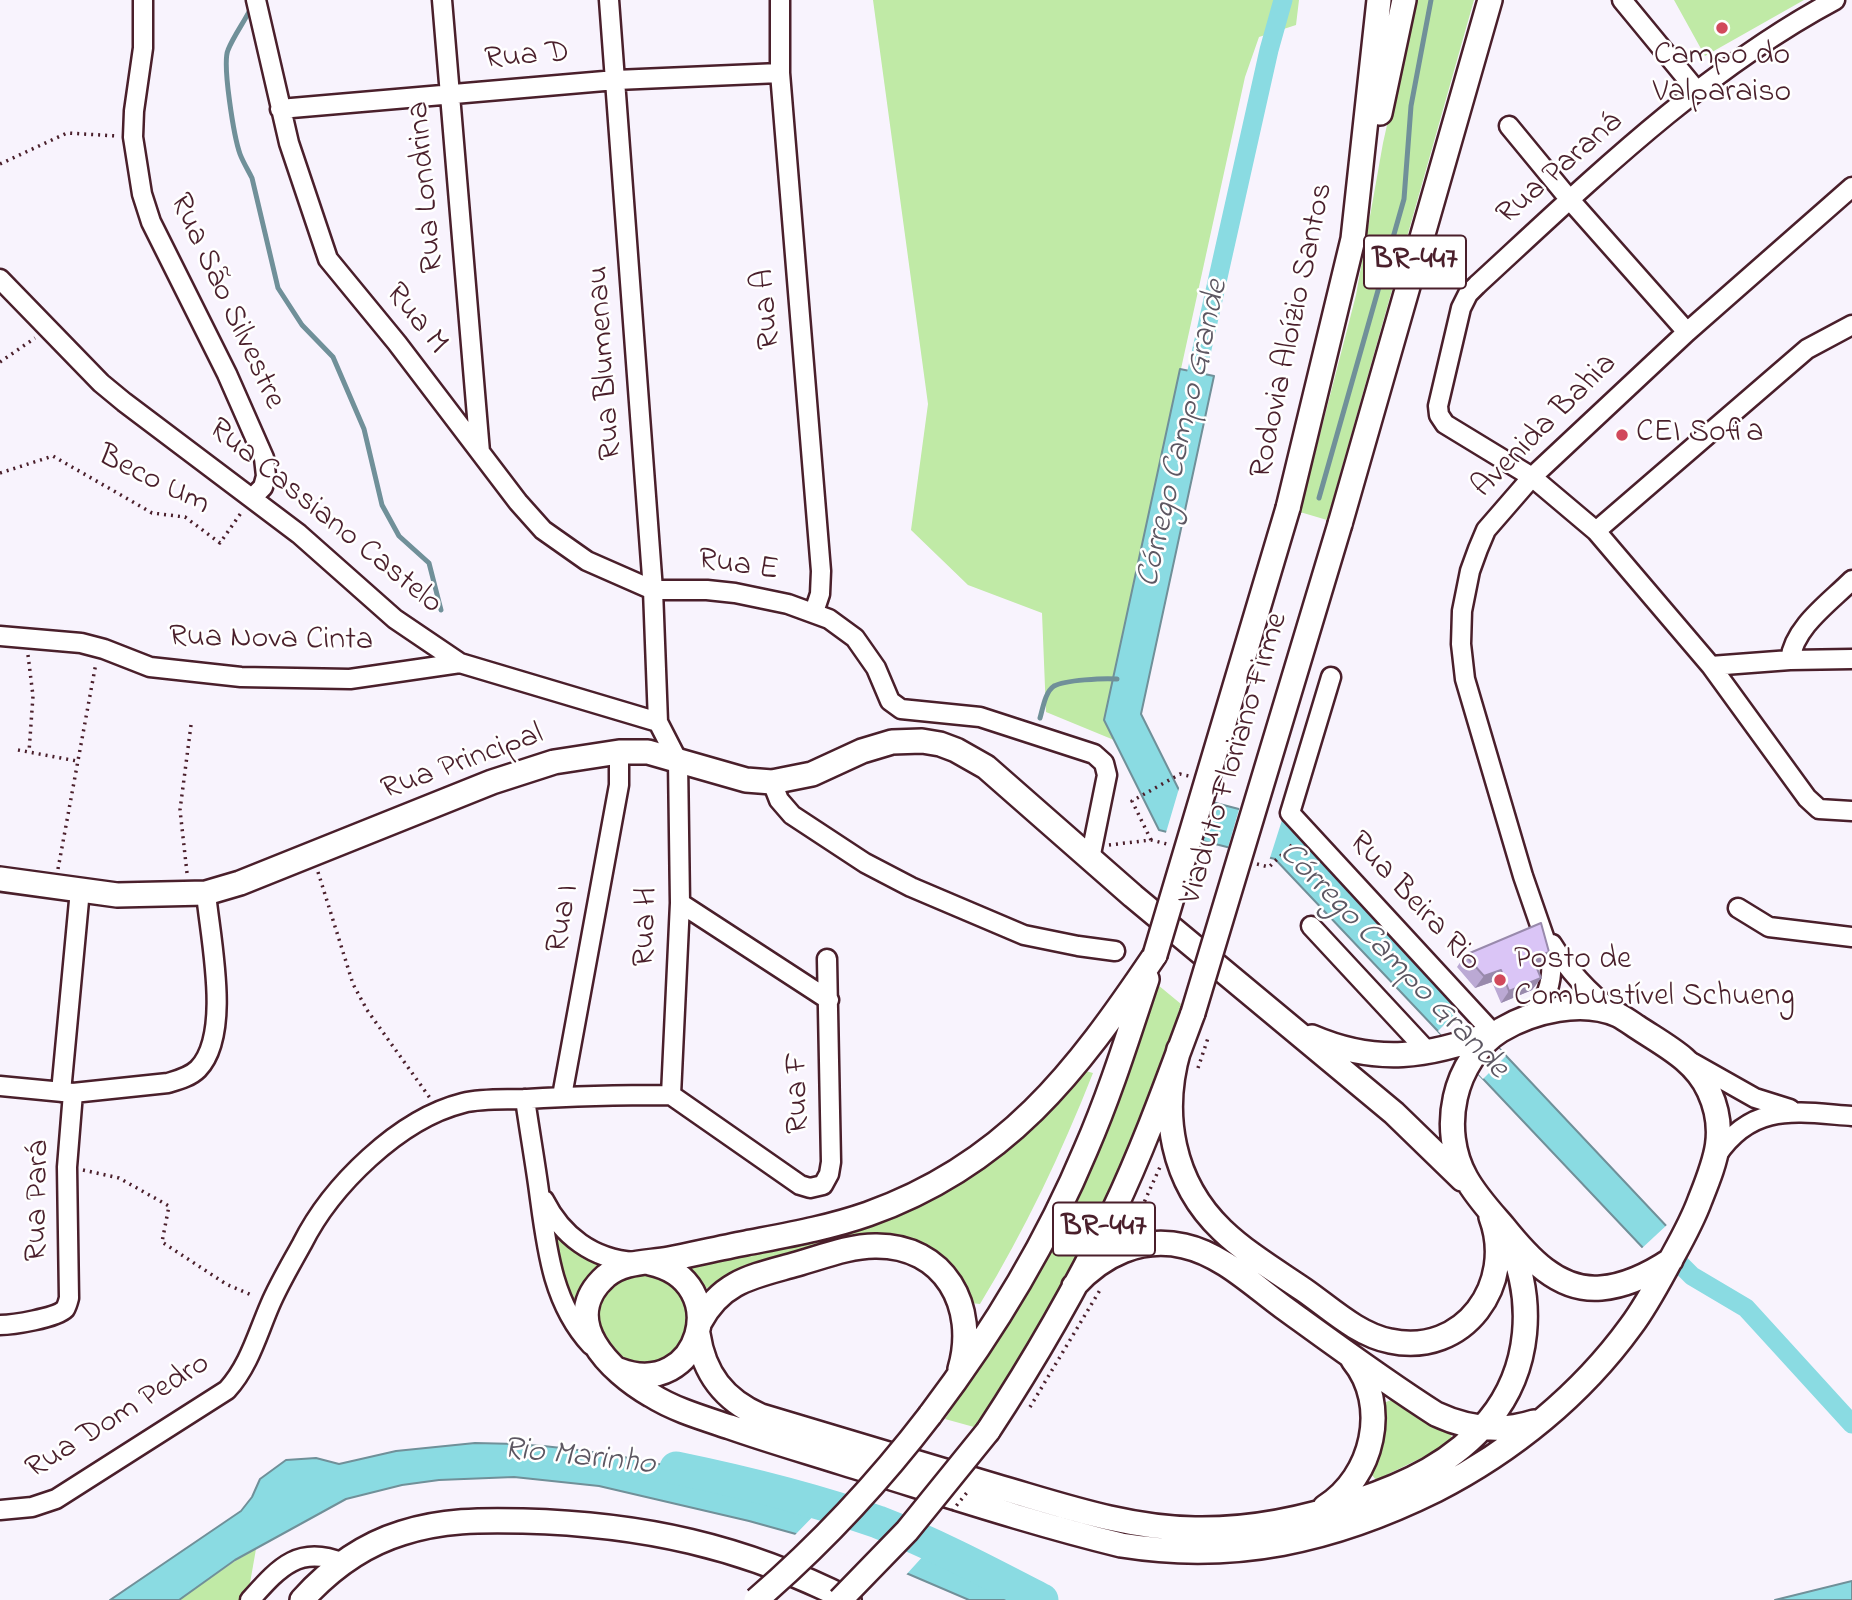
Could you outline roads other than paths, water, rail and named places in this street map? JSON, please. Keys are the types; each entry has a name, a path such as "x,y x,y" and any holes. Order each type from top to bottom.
{"main road":[{"name":"Rodovia Aloízio Santos","path":"1288,508 1353,239 1379,0"},
{"path":"1353,239 1404,0"},
{"name":"Viaduto Floriano Firme","path":"1179,1049 1193,1013 1340,524 1490,0"},
{"name":"Viaduto Floriano Firme","path":"1148,968 1288,508"},
{"path":"772,782 812,774 869,748 891,742 922,741 956,750 986,767 1090,859 1427,1143 1545,1271 1572,1284 1600,1288 1631,1281 1663,1269"},
{"name":"Rua Principal","path":"0,878 117,895 197,893 240,883 524,770 554,762 619,752 648,752 746,780 772,782"},
{"path":"1148,968 1089,1050 1047,1099 994,1145 942,1181 892,1205 837,1224 614,1270 591,1298 588,1310 589,1334 605,1360 628,1380 666,1404 749,1434 1121,1545 1182,1553 1241,1551 1323,1533 1369,1518 1424,1495 1501,1452 1546,1417 1589,1378 1614,1348 1638,1316 1663,1269 1685,1236 1717,1155 1718,1123 1715,1107 1704,1081 1686,1060 1618,1015 1593,1009 1567,1008 1530,1018 1453,1047 1429,1053 1393,1056 1357,1052 1323,1042 1291,1026"},
{"name":"BR-447","path":"756,1600 847,1515 897,1458 955,1382 1010,1298 1069,1188 1116,1072 1148,968"},
{"path":"1179,1049 1170,1090 1171,1132 1177,1158 1196,1199 1224,1232 1363,1331 1376,1338 1397,1343 1419,1343 1446,1335 1470,1320 1487,1297 1497,1270 1498,1242 1490,1215 1465,1178 1458,1162 1452,1129 1455,1096 1469,1064 1493,1034"},
{"name":"BR-447","path":"840,1600 907,1531 988,1431 1031,1363 1114,1209 1179,1049"},
{"path":"643,1263 662,1265 682,1278 696,1298 700,1350 713,1379 734,1402 761,1416 1096,1516 1129,1523 1185,1529 1230,1528 1303,1517 1382,1493 1411,1481 1455,1453 1499,1408 1521,1356 1526,1309 1518,1263 1502,1225"},
{"path":"1074,1286 1108,1257 1134,1247 1151,1244 1182,1245 1211,1256 1436,1415 1452,1422 1481,1428 1516,1427 1546,1417"},
{"path":"605,1360 620,1370 644,1376 667,1370 687,1355 713,1300 722,1292 747,1279 860,1247 886,1246 911,1252 934,1265 958,1296 965,1336 961,1367 955,1382"},
{"path":"1303,1517 1325,1507 1344,1492 1363,1465 1369,1450 1373,1421 1369,1392 1357,1365 1348,1354"},
{"path":"302,1600 343,1563 377,1542 400,1533 447,1522 471,1520 582,1523 653,1532 722,1548 788,1571 849,1600"}],"street":[{"name":"Rua São Silvestre","path":"143,0 143,48 133,137 142,194 151,222 227,374 264,458 266,476 263,487 253,497"},
{"name":"Rua M","path":"256,0 280,109 328,259 543,530 587,561 653,590"},
{"name":"Rua Londrina","path":"442,0 480,452"},
{"name":"Rua Blumenau","path":"609,0 653,590 658,722"},
{"name":"Rua A","path":"779,0 780,73 821,572 820,594 814,612"},
{"path":"1622,0 1697,91"},
{"name":"Rua Paraná","path":"1532,477 1445,424 1439,415 1438,406 1449,357 1461,308 1468,294 1570,200 1697,91 1803,17 1835,0"},
{"name":"Rua D","path":"280,109 617,80 780,73"},
{"path":"1510,126 1570,200 1687,332"},
{"name":"Avenida Bahia","path":"1618,1015 1572,973 1546,934 1523,876 1465,679 1461,644 1462,611 1470,571 1486,530 1532,477 1687,332 1852,187"},
{"name":"Rua Cassiano Castelo","path":"0,279 101,383 253,497 395,619 460,663 658,722"},
{"path":"1596,531 1807,349 1852,325"},
{"path":"1532,477 1596,531 1711,666 1807,798 1819,809 1852,811"},
{"path":"1790,660 1791,647 1797,635 1852,580"},
{"name":"Rua E","path":"653,590 735,593 814,612 829,619 855,638 876,668 890,701 901,709 980,717 1100,758 1107,775 1090,859"},
{"name":"Rua Nova Cinta","path":"0,636 81,643 99,647 150,667 241,677 350,679 460,663"},
{"path":"1711,666 1852,659"},
{"name":"Rua Beira Rio","path":"1331,677 1290,813 1493,1034"},
{"path":"658,722 678,761"},
{"name":"Rua I","path":"562,1096 620,785 619,752"},
{"name":"Rua H","path":"671,1095 680,903 678,761"},
{"path":"772,782 779,800 792,815 865,863 911,887 1024,935 1057,943 1115,951"},
{"name":"Rua Pará","path":"0,1325 55,1315 65,1309 69,1298 67,1093 80,890"},
{"path":"0,1086 67,1093 168,1083 197,1071 208,1055 215,1034 218,1007 197,893"},
{"path":"680,903 829,1000"},
{"path":"1738,908 1769,926 1852,937"},
{"name":"Avenida Bahia","path":"1530,1018 1548,993 1552,970 1551,957 1537,912"},
{"path":"1311,926 1429,1053"},
{"name":"Rua F","path":"671,1095 800,1185 810,1188 823,1185 831,1162 827,959"},
{"path":"1686,1060 1755,1098 1801,1111"},
{"name":"Rua Dom Pedro","path":"0,1510 32,1507 57,1499 227,1391 247,1364 271,1304 308,1232 337,1193 365,1163 397,1136 438,1111 466,1102 562,1096 671,1095"},
{"path":"525,1099 546,1246 557,1286 575,1325 605,1360"},
{"path":"1717,1155 1732,1136 1753,1121 1776,1113 1801,1111 1852,1116"},
{"path":"538,1185 550,1213 569,1236 594,1253 622,1261 643,1263"},
{"path":"250,1600 275,1572 294,1560 319,1556 343,1563"}],"water":[{"path":"1180,369 1214,376 1141,714 1181,794 1285,821 1703,1265 1680,1287 1275,859 1159,830 1104,720"},
{"path":"475,1443 540,1446 604,1454 667,1466 777,1493 891,1529 1049,1600 969,1600 899,1570 803,1536 749,1521 599,1486 514,1477 439,1480 402,1485 346,1499 235,1560 179,1600 110,1600 241,1511 252,1497 260,1479 286,1460 316,1458 339,1464 396,1451"},
{"path":"1852,1581 1852,1600 1775,1600"}],"waterway":[{"name":"Córrego Campo Grande","path":"1191,398 1269,50 1283,0"},
{"path":"1319,498 1404,199 1411,106 1431,0"},
{"path":"252,6 228,50 228,85 238,145 252,178 278,288 302,325 333,357 364,429 382,505 399,536 429,563 441,610"},
{"path":"1040,718 1046,696 1054,686 1075,681 1117,679"},
{"name":"Córrego Campo Grande","path":"1674,1258 1692,1276 1746,1308 1852,1424"},
{"name":"Rio Marinho","path":"676,1468 778,1492 878,1522 941,1549 1042,1600"}],"place":[{"name":"Campo do Valparaiso","path":"1722,28"},
{"name":"CEI Sofia","path":"1622,435"},
{"name":"Posto de Combustível Schueng","path":"1500,980"}]}
